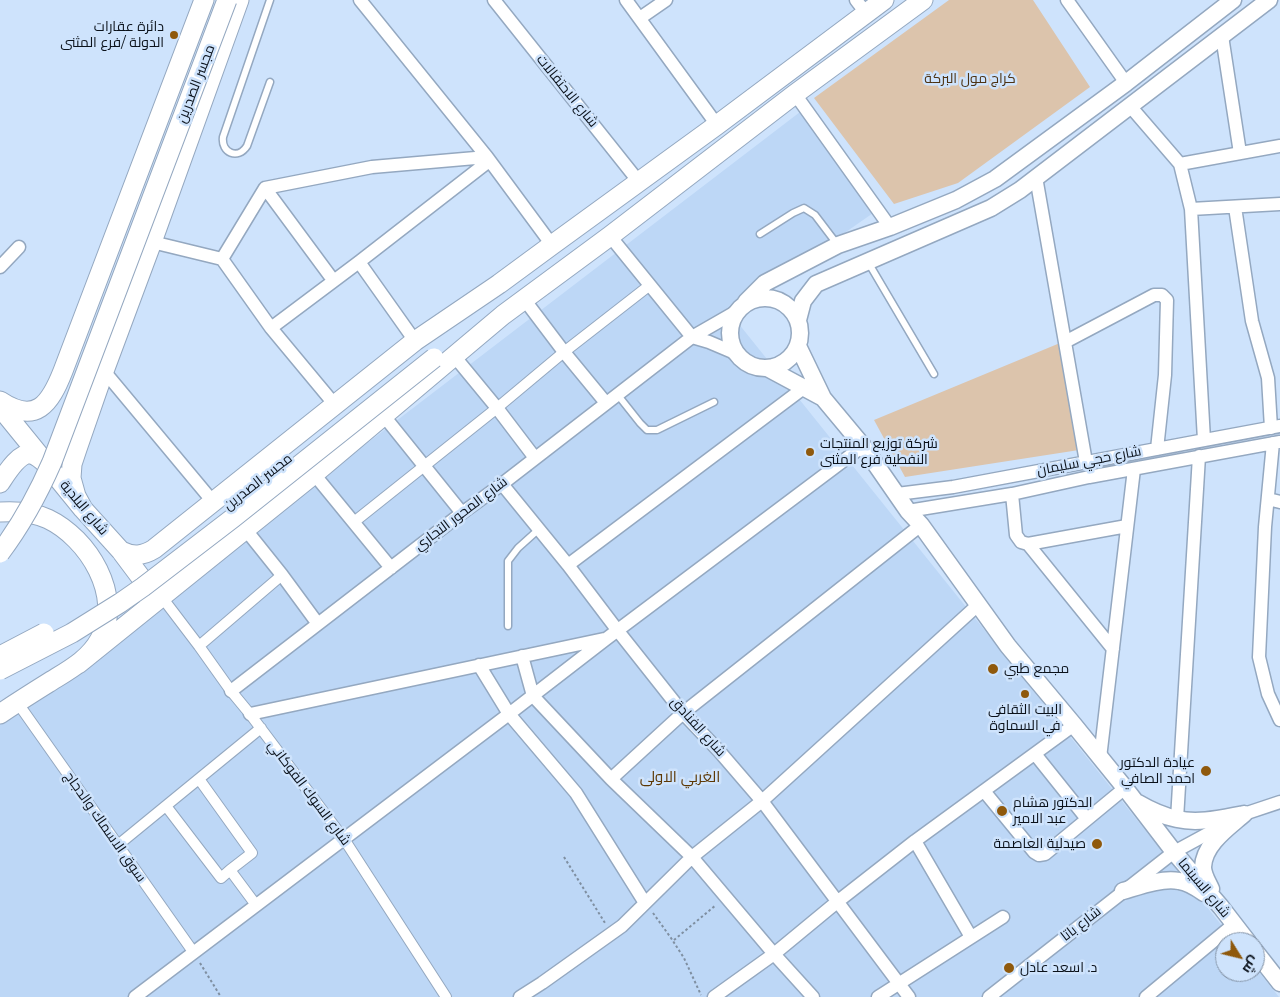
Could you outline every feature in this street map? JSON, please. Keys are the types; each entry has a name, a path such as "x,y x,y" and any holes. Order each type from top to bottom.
{"main road":[{"path":"0,401 19,411 27,412 39,409 54,393 204,0"},
{"name":"مجسر الصدرين","path":"0,532 23,497 37,469 215,0"},
{"name":"مجسر الصدرين","path":"0,553 32,504 52,462 227,0"},
{"path":"83,509 72,486 72,464 239,0"},
{"name":"مجسر الصدرين","path":"0,656 76,616 131,581 454,327 499,284 717,125 861,6 884,0"},
{"path":"0,714 78,664 246,530 503,315 923,0"},
{"name":"مجسر الصدرين","path":"0,670 72,633 143,587 240,512 426,349 454,345 475,334 503,315"},
{"path":"121,551 126,554 138,555 149,552 214,503 335,406 426,349"},
{"name":"شارع البلدية","path":"0,406 83,509 121,551 142,578 150,592 150,599 140,613"},
{"path":"0,484 14,464 28,454 38,457 48,466"},
{"path":"0,512 25,512 49,520 66,531 81,545 99,571 106,591 106,622 99,641 78,664"},
{"path":"184,526 174,538 177,552 182,558 189,563 199,564 212,557"}],"street":[{"path":"360,0 488,159 552,245"},
{"name":"شارع الاحتفالات","path":"494,0 639,182"},
{"path":"626,0 717,125"},
{"path":"640,18 666,0"},
{"path":"1067,0 1126,83"},
{"path":"742,306 760,298 772,299 783,303 792,310 798,320 800,333 798,346 792,357 782,365 770,369 756,368 744,363 735,353 731,343 729,332 732,322 742,306 765,283 838,245 890,227 956,200 995,179 1126,83 1233,0"},
{"path":"798,320 803,301 816,284 991,208 1036,177 1269,0"},
{"path":"1222,36 1240,153"},
{"path":"796,94 890,227"},
{"path":"1130,106 1180,164 1191,209 1204,440"},
{"path":"1180,164 1280,146"},
{"path":"222,259 265,188 372,167 488,159"},
{"path":"271,328 359,262 488,159"},
{"path":"1036,177 1086,462"},
{"path":"265,188 333,280"},
{"path":"1191,209 1280,204"},
{"path":"1235,207 1252,321 1268,378 1275,427"},
{"path":"610,236 692,337 735,353"},
{"path":"152,242 222,259 271,328 335,406"},
{"path":"1,263 19,246"},
{"path":"359,262 426,349"},
{"path":"354,522 650,285"},
{"path":"1065,342 1154,295 1162,295 1167,300 1165,375 1156,449"},
{"path":"524,299 606,403"},
{"name":"شارع المحور التجاري","path":"231,691 692,337 742,306"},
{"path":"798,346 824,398"},
{"path":"455,356 535,458"},
{"path":"770,369 824,398"},
{"path":"104,371 214,503"},
{"path":"568,565 805,387"},
{"name":"شارع السينما","path":"824,398 863,446 908,511 921,525 1008,646 1240,932"},
{"path":"384,416 462,513"},
{"name":"شارع حجي سليمان","path":"897,494 953,487 1275,427"},
{"path":"1277,442 1274,500 1265,527 1260,657 1268,694 1280,720"},
{"name":"شارع حجي سليمان","path":"908,511 1012,494 1134,468 1277,442"},
{"path":"135,997 863,446"},
{"path":"1177,819 1199,456"},
{"path":"1100,758 1134,468"},
{"path":"314,474 391,568"},
{"name":"شارع الفنادق","path":"502,484 568,565 683,713 762,801 909,997"},
{"path":"1012,494 1016,535 1021,542 1028,544 1127,526"},
{"path":"610,779 683,713 921,525"},
{"path":"246,530 318,624"},
{"path":"1028,544 1113,650"},
{"path":"199,646 282,575"},
{"name":"شارع السوك الفوكاني","path":"161,596 344,839 446,997"},
{"path":"520,997 622,926 692,857 762,801 979,604"},
{"path":"250,714 606,639"},
{"path":"522,656 533,696 610,779 692,857 813,997"},
{"path":"479,666 509,714 576,793 645,903"},
{"name":"سوق الاسماك والدجاج","path":"16,702 194,953"},
{"path":"714,997 774,954 915,841 1074,726"},
{"path":"118,846 261,728"},
{"path":"1035,754 1087,820"},
{"path":"166,806 221,878 252,853 199,779"},
{"path":"984,791 1034,852 1040,855 1045,854 1087,820 1129,794 1155,812 1177,819 1209,820 1244,814"},
{"name":"شارع باتا","path":"989,997 1174,852 1244,814 1280,802"},
{"path":"1222,908 1204,876 1204,860 1208,849 1244,814"},
{"path":"915,841 971,937"},
{"path":"230,870 256,905"},
{"path":"1123,891 1146,884 1178,880 1204,892 1222,908"},
{"path":"878,997 1003,917"},
{"name":"شارع السينما","path":"1155,994 1234,924"},
{"path":"1265,964 1280,983"}],"lane":[{"path":"270,0 223,137 223,145 229,152 237,154 247,146 270,82"},
{"path":"760,234 804,208 815,215 838,245"},
{"path":"867,261 934,374"},
{"path":"617,394 647,430 657,430 714,402"},
{"path":"508,626 508,561 518,548 538,530"}],"path":[{"path":"564,857 611,933"},
{"path":"673,941 726,897"},
{"path":"645,903 684,958 703,997"},
{"path":"194,953 221,997"}],"shaded area":[{"path":"800,112 876,211 730,313 1227,932 1215,932 1215,982 1265,982 1265,980 1279,997 0,997 0,724"}],"green space":[{"name":"كراج مول البركة","path":"949,0 1033,0 1090,87 958,183 894,204 814,98"},
{"path":"1060,343 1079,450 905,477 874,420"}],"place":[{"name":"دائرة عقارات الدولة /فرع المثنى","path":"174,35"},
{"name":"شركة توزيع المنتجات النفطية فرع المثنى","path":"810,452"},
{"name":"مجمع طبي","path":"993,669"},
{"name":"البيت الثقافي في السماوة","path":"1025,694"},
{"name":"عيادة الدكتور احمد الصافي","path":"1206,771"},
{"name":"الدكتور هشام عبد الامير","path":"1002,811"},
{"name":"صيدلية العاصمة","path":"1097,844"},
{"name":"د. اسعد عادل","path":"1009,968"}],"district":[{"name":"الغربي الاولى","path":"680,778"}]}
